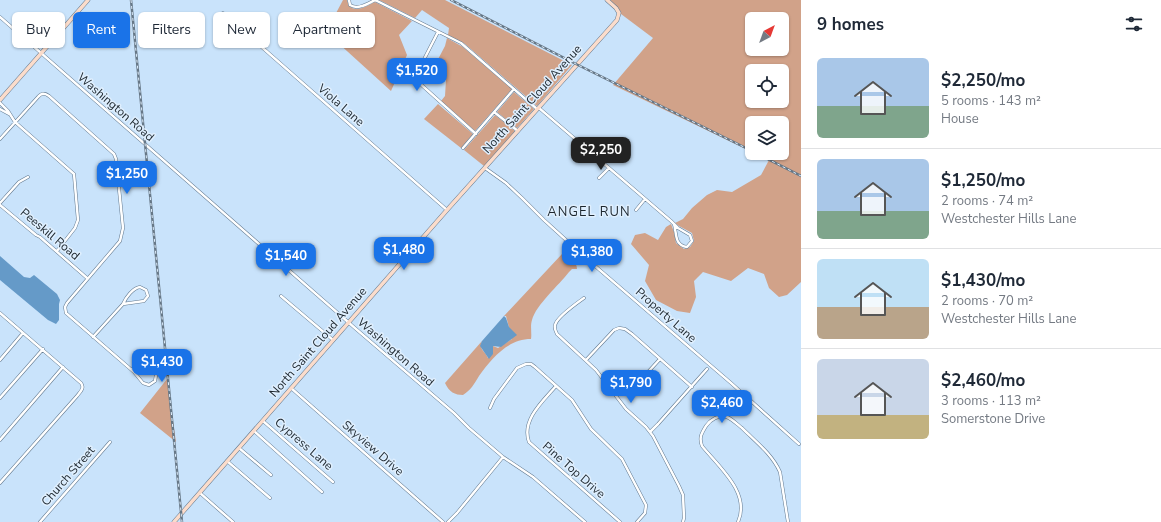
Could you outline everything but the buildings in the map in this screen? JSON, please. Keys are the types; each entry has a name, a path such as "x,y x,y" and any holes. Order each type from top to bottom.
{"street":[{"path":"56,251 75,228 78,220 74,174 16,122 0,101 88,0"},
{"path":"349,0 350,5 358,8 375,0 464,45 674,224 690,235 692,241 687,247 682,246 677,242 674,224"},
{"name":"North Saint Cloud Avenue","path":"174,522 447,210 617,20 619,13 607,0"},
{"name":"Washington Road","path":"0,17 503,457 533,477 585,522"},
{"path":"438,32 416,75 416,80 476,134"},
{"name":"Viola Lane","path":"263,48 447,210"},
{"path":"463,148 514,89"},
{"path":"0,140 38,97 41,94 45,94 114,154 116,159 122,235 120,241 87,278 64,307 66,313 131,369 144,384 149,385 155,381 156,375 152,370 131,369"},
{"path":"0,109 10,115"},
{"path":"494,112 518,131"},
{"name":"Property Lane","path":"485,168 506,183 587,259 731,383 799,444"},
{"path":"599,178 609,168"},
{"path":"0,204 19,182 28,177"},
{"path":"636,210 645,199"},
{"name":"Peeskill Road","path":"0,204 87,278"},
{"path":"93,337 136,288 143,287 146,290 148,296 144,301 123,304"},
{"path":"281,296 333,340"},
{"path":"584,298 558,321 555,328 557,334 601,375 626,409 653,436 681,490 684,509 683,522"},
{"path":"0,312 82,384 82,390 0,483"},
{"path":"586,360 614,330 618,328 625,329 692,387"},
{"path":"0,360 23,333"},
{"path":"0,398 42,349"},
{"path":"649,371 660,359"},
{"path":"490,408 494,399 517,368 521,365 529,364 535,367 575,404 591,429 622,459 646,505 645,513 637,522"},
{"path":"0,440 63,367"},
{"path":"650,432 707,369"},
{"name":"Pine Top Drive","path":"556,386 532,415 527,430 529,442 620,522"},
{"name":"Skyview Drive","path":"291,388 443,522"},
{"path":"738,522 742,509 741,499 735,487 702,446 700,441 700,435 707,424 714,418 727,417 764,448 775,463 780,472 788,522"},
{"name":"Cypress Lane","path":"262,420 333,482"},
{"path":"253,431 322,492"},
{"name":"Church Street","path":"40,522 110,442"},
{"path":"238,448 271,476"},
{"path":"448,522 457,514 503,457"},
{"path":"227,461 270,498"},
{"path":"199,493 233,522"}],"shaded area":[{"path":"343,0 347,0 349,6 355,9 362,8 375,2 412,21 399,35 407,55 391,91 344,48 375,48 375,12 337,12"},
{"path":"379,0 445,0 572,65 537,106 465,44 448,35 449,28 422,10 415,18"},
{"path":"610,0 801,0 801,282 787,295 779,297 769,288 764,274 748,268 731,281 703,272 694,281 696,297 690,313 677,311 656,300 645,281 649,265 631,244 635,235 645,233 658,240 666,227 671,224 676,243 684,249 690,247 694,241 692,233 675,223 683,219 692,208 707,195 717,190 732,192 761,175 769,160 789,160 789,116 745,116 745,149 613,85 653,38 621,14 621,12"},
{"path":"447,38 463,47 512,89 475,131 441,101 445,96 446,80 435,65 445,46"},
{"path":"514,92 534,109 517,128 497,112"},
{"path":"438,104 473,134 461,148 424,119"},
{"path":"495,115 515,131 484,166 464,150"},
{"path":"562,254 570,258 576,264 577,269 572,269 569,272 548,295 534,314 531,322 531,339 515,342 501,351 489,363 470,389 463,395 455,394 450,391 445,383 482,341 481,347 488,358 493,351 493,346 498,348 512,339 506,316 504,316"},
{"path":"167,379 176,442 140,413"}],"water":[{"path":"0,256 24,277 30,278 34,275 57,294 60,300 59,320 56,324 48,320 0,280"},
{"path":"504,316 509,327 517,335 501,347 493,346 493,354 489,359 480,346 482,341"}],"railway":[{"path":"131,0 182,522"},
{"path":"451,0 745,148"},
{"path":"770,160 801,176"}],"district":[{"name":"ANGEL RUN","path":"589,211"}]}
